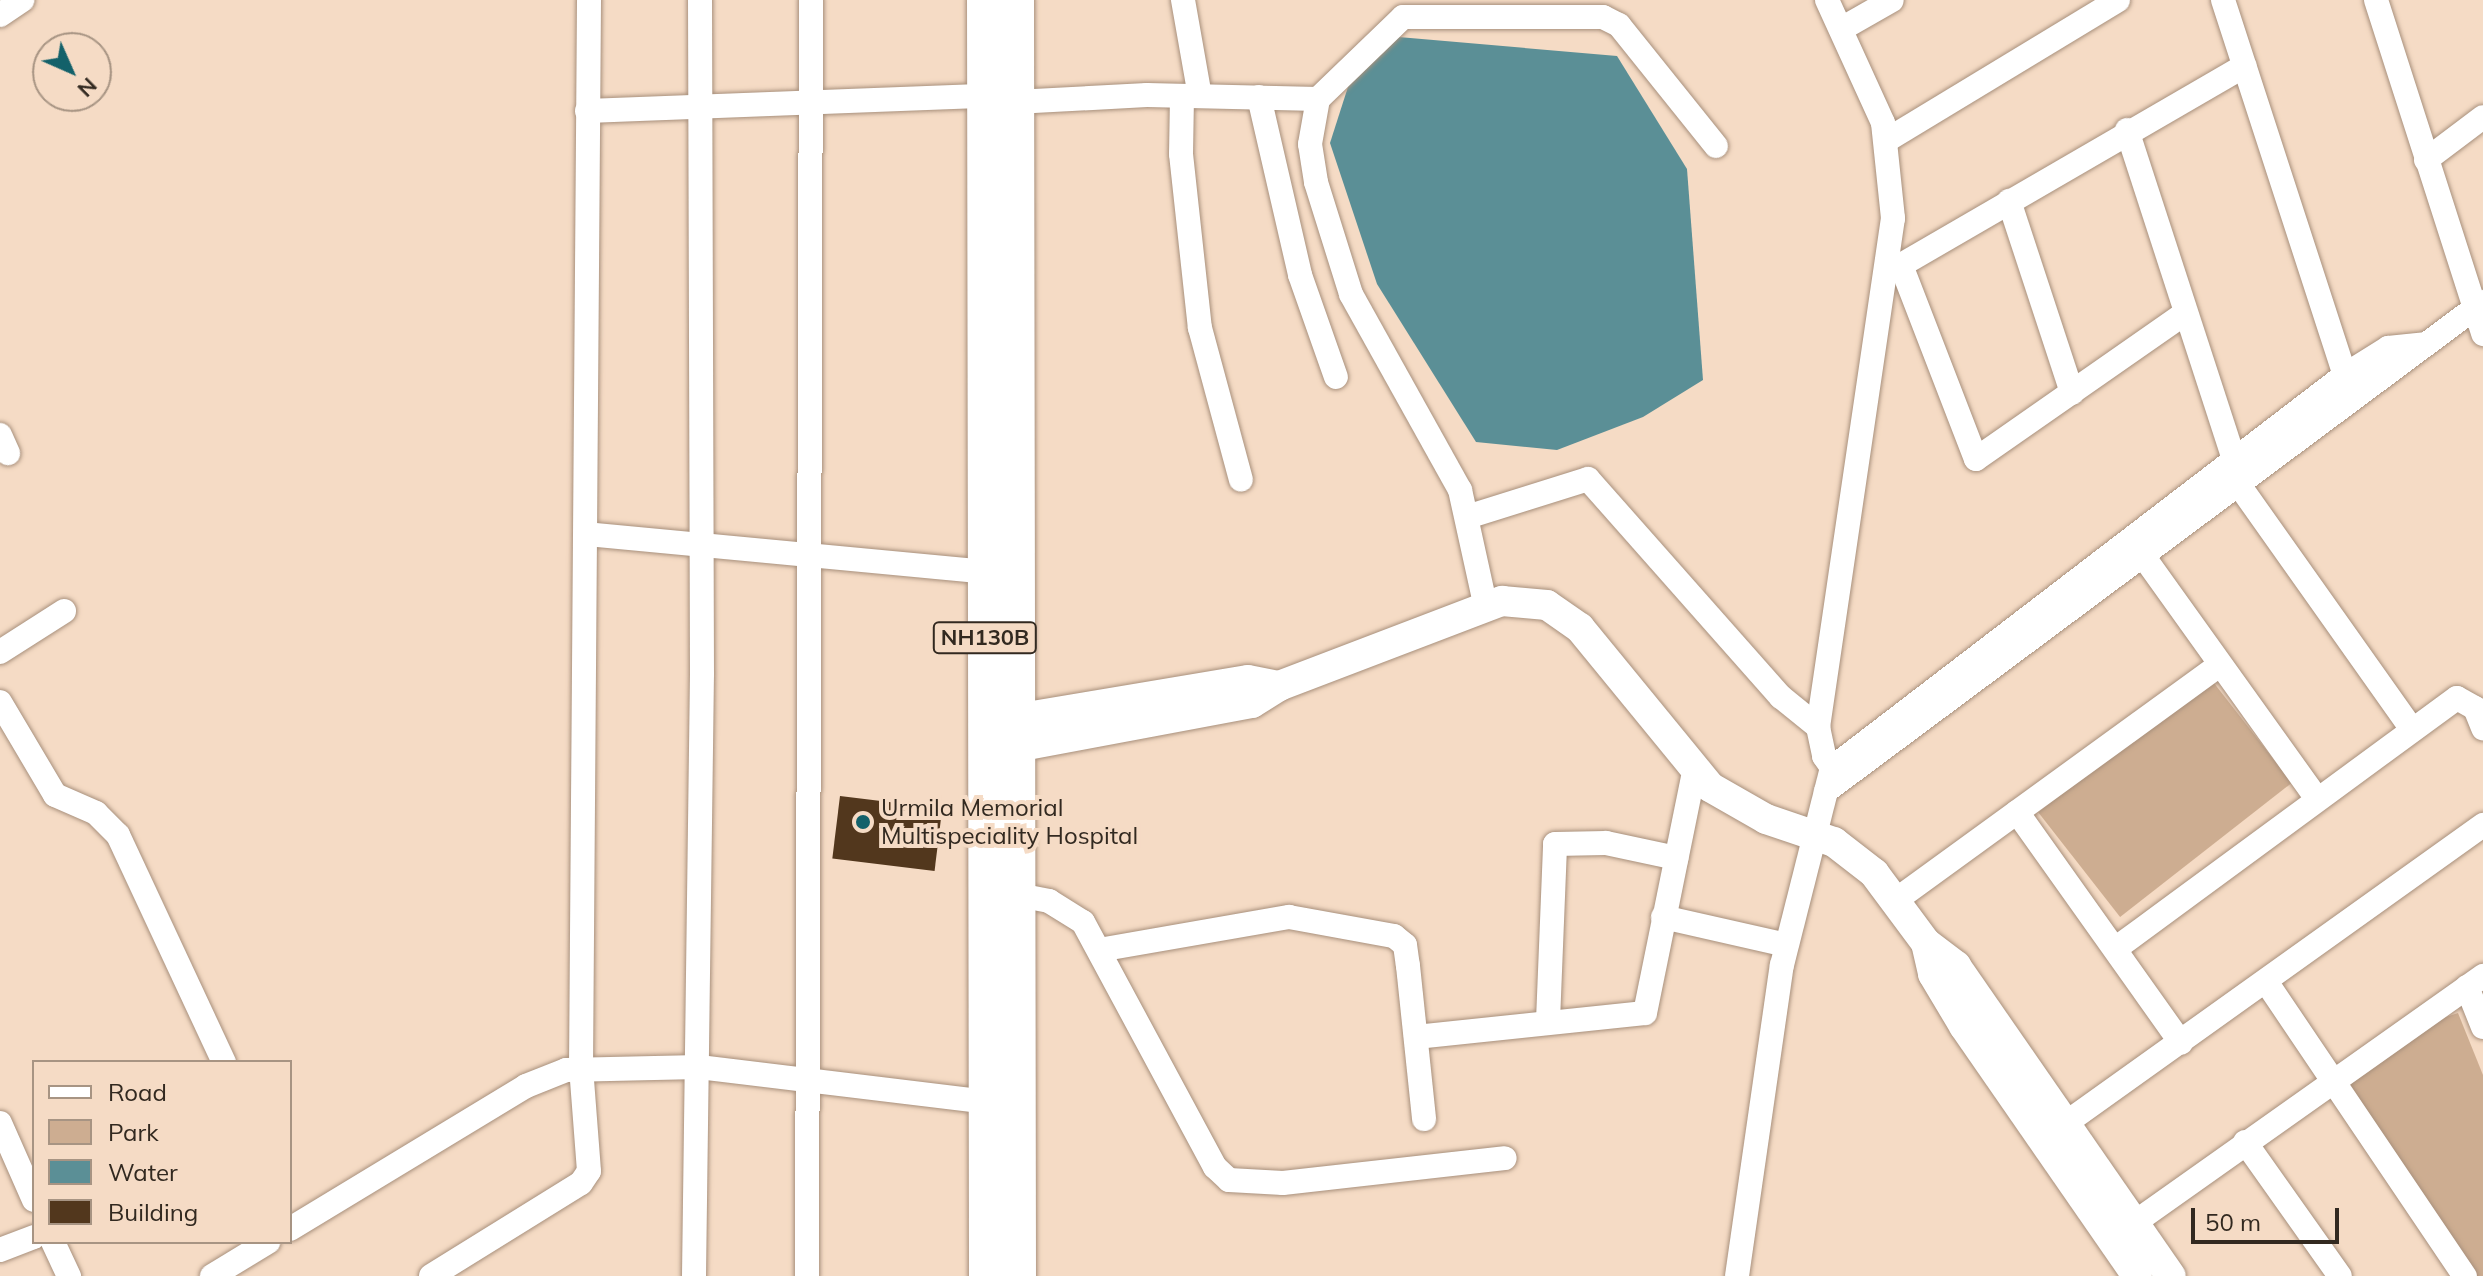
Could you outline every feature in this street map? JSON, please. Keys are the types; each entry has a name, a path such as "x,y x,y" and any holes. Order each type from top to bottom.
{"highway":[{"name":"NH130B","path":"986,0 1000,99 1000,736 987,1102 988,1276"},
{"name":"NH130B","path":"1015,0 1000,99 985,572 1013,894 1017,1276"}],"street":[{"path":"0,14 22,0"},
{"path":"431,1276 586,1178 581,1068 589,0"},
{"path":"694,1276 699,1067 703,107 700,0"},
{"path":"807,1276 814,104 811,0"},
{"path":"1183,0 1191,96 1181,154 1200,328 1241,480"},
{"path":"1827,0 1843,28 1887,140 1895,264 1818,727 1833,781"},
{"path":"1843,28 1892,0"},
{"path":"2223,0 2345,375"},
{"path":"2376,0 2426,160 2478,305 2483,334"},
{"path":"1887,140 2109,3"},
{"path":"1486,608 1467,517 1445,458 1385,364 1351,294 1316,182 1310,144 1318,99 1390,25 1411,8 1611,19 1716,146"},
{"path":"1895,264 2244,66"},
{"path":"587,111 1000,99 1191,96 1318,99"},
{"path":"1259,97 1300,275 1336,377"},
{"path":"2426,160 2483,117"},
{"path":"2127,130 2234,459"},
{"path":"2009,201 2072,393"},
{"path":"1895,264 1972,458 1987,457 2185,313"},
{"path":"2137,548 2239,485 2478,305"},
{"path":"1737,1276 1786,945 1814,834 1833,781 2137,548 2234,459 2345,375 2388,348 2425,344"},
{"path":"1467,517 1588,479 1781,697 1818,727"},
{"path":"2239,485 2411,728"},
{"path":"586,534 985,572"},
{"path":"2137,548 2316,797"},
{"path":"1000,736 1252,703 1279,686 1520,598 1565,615 1694,773 1748,810 1814,834 1854,855 1896,900 1926,943 1956,966 2066,1123 2134,1247"},
{"path":"0,652 64,611"},
{"path":"1896,900 2220,665"},
{"path":"2115,949 2411,728 2464,698 2483,728"},
{"path":"0,702 55,795 96,813 118,835 223,1060"},
{"path":"1416,1037 1645,1013 1694,773"},
{"path":"2017,812 2181,1043"},
{"path":"2066,1123 2267,983 2483,825"},
{"path":"1548,1021 1555,844 1606,843 1676,858"},
{"path":"1013,894 1071,912 1099,950 1215,1167 1229,1180 1283,1183 1505,1158"},
{"path":"1099,950 1289,917 1379,929 1405,945 1424,1119"},
{"path":"1663,917 1786,945"},
{"path":"1926,943 1933,974 1964,1026 2134,1247 2171,1276"},
{"path":"2134,1247 2245,1142 2475,981 2483,1027"},
{"path":"2267,983 2465,1276"},
{"path":"292,1221 526,1086 581,1068 699,1067 987,1102"},
{"path":"0,1123 32,1195"},
{"path":"2245,1142 2340,1276"},
{"path":"0,1250 32,1238"},
{"path":"54,1244 69,1276"},
{"path":"212,1276 265,1244"}],"green space":[{"path":"2210,678 2292,783 2120,917 2038,812"},
{"path":"2458,1013 2483,1075 2483,1276 2473,1276 2344,1082 2428,1023"}],"water":[{"path":"1387,36 1617,56 1687,169 1703,380 1643,417 1557,450 1476,442 1377,284 1330,143 1355,65"}],"building":[{"path":"840,796 942,809 935,871 832,859"}],"place":[{"name":"Urmila Memorial Multispeciality Hospital","path":"863,822"}]}
